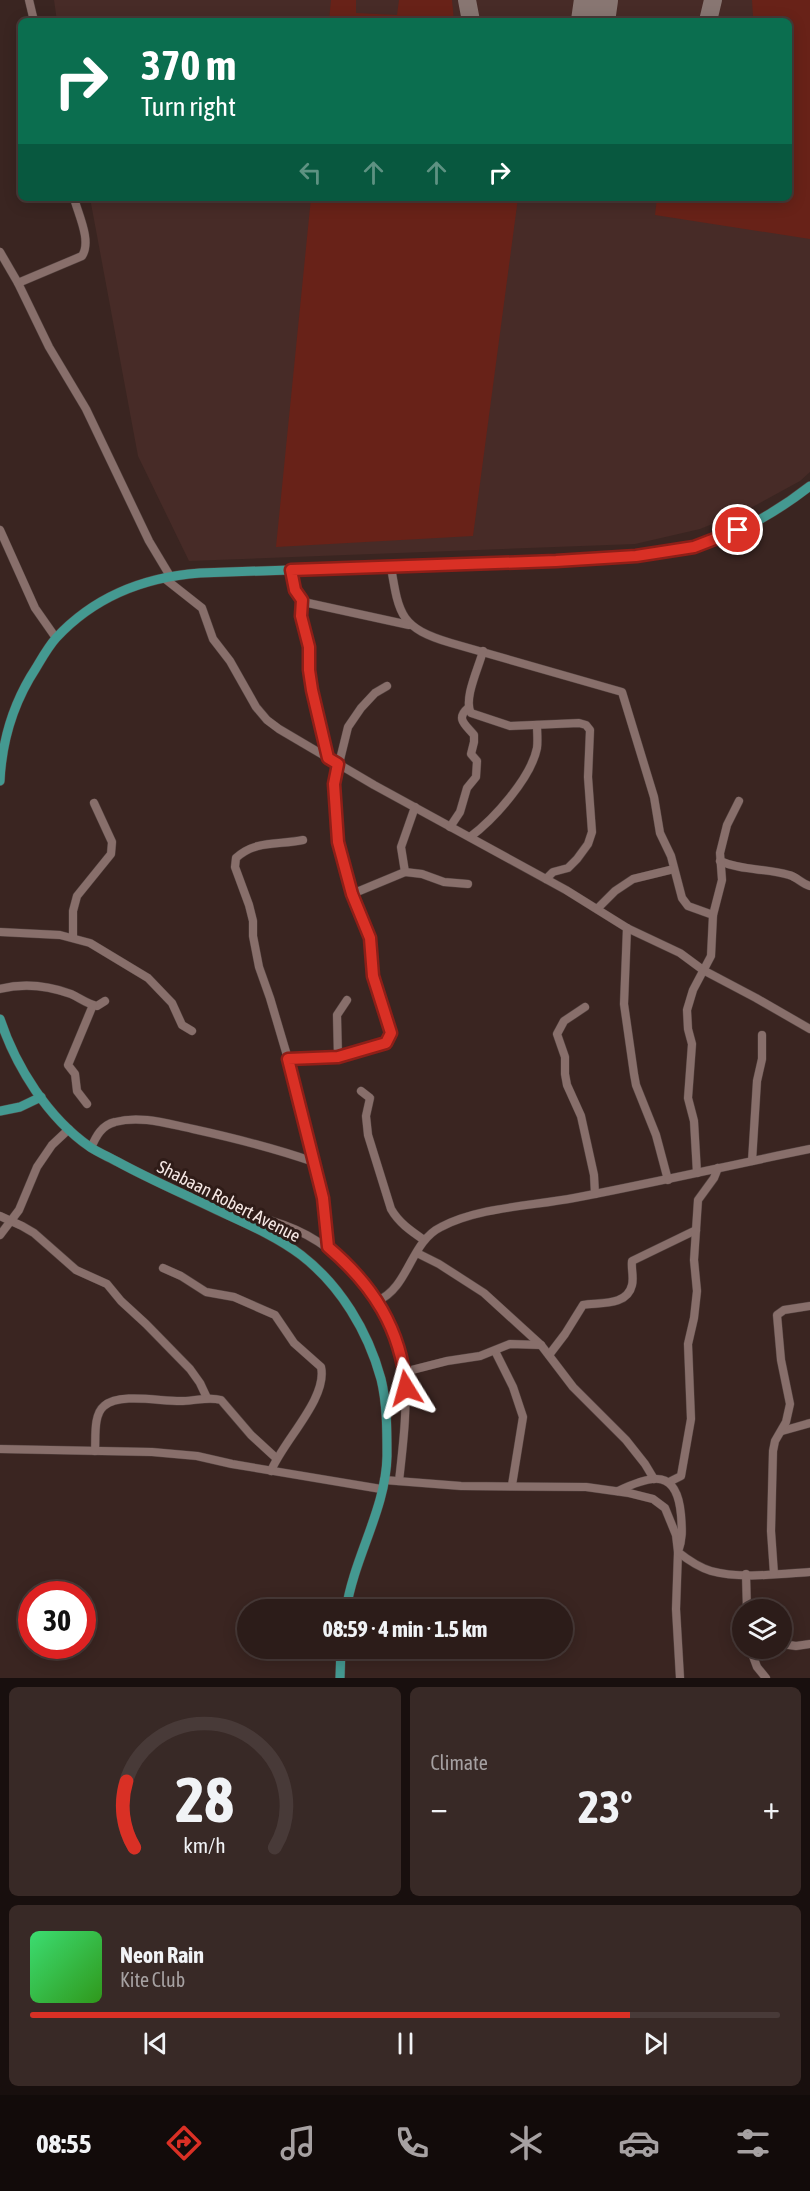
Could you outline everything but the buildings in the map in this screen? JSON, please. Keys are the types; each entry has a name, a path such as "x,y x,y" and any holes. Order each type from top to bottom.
{"main road":[{"path":"0,781 8,728 21,691 56,638 76,619 100,602 129,587 167,577 200,573 556,561 636,556 694,547 738,530 789,502 810,486"},
{"name":"Shabaan Robert Avenue","path":"0,1019 12,1051 41,1097 61,1121 91,1148 264,1233 299,1254 330,1283 361,1327 381,1380 386,1418 387,1459 383,1485 356,1566 348,1599"},
{"path":"0,1111 20,1107 41,1097"},
{"path":"340,1678 341,1659"}],"street":[{"path":"29,0 33,18"},
{"path":"18,283 82,256 85,242 75,201"},
{"path":"0,252 86,409 167,577 180,591 191,597 202,608 213,639 225,653 267,720 338,764 546,879 627,928 680,953 703,970 810,1029"},
{"path":"0,530 35,608 56,638"},
{"path":"391,567 400,607 409,625"},
{"path":"291,570 295,590 302,600 301,616 309,647 312,690 328,758"},
{"path":"302,600 359,616 409,625 441,640 622,692 654,797 660,833 671,856 685,904 713,915"},
{"path":"483,651 469,698 468,708 471,713 504,725 579,723 586,725 590,730 588,800 592,821 588,844 568,868 553,872 546,879"},
{"path":"288,1059 338,1057 386,1043 391,1036 373,976 370,938 352,894 338,842 334,784 338,764 344,752 346,732 350,724 375,693 387,687"},
{"path":"450,827 460,812 466,790 476,777 477,762 471,754 475,738 461,718 468,708"},
{"path":"470,837 500,810 532,761 537,748 537,725"},
{"path":"697,1173 695,1129 688,1098 693,1044 688,1029 687,1010 693,990 711,956 713,915 722,880 720,861 722,840 739,801"},
{"path":"73,937 73,911 76,896 111,854 112,848 112,842 94,803"},
{"path":"405,872 401,847 415,807"},
{"path":"303,840 257,845 246,849 236,858 235,867 251,913 259,967 288,1059 323,1198 328,1247"},
{"path":"720,861 739,868 789,875 810,886"},
{"path":"597,909 615,891 633,879 674,869"},
{"path":"352,894 405,872 417,873 440,881 468,884"},
{"path":"627,928 624,1004 634,1074 636,1085 656,1135 668,1180"},
{"path":"0,932 60,935 90,943 148,978 172,1003 184,1028 192,1030"},
{"path":"0,989 26,986 46,987 73,995 93,1005 99,1005 105,1001"},
{"path":"338,1057 338,1015 347,1000"},
{"path":"87,1104 77,1091 75,1074 69,1065 93,1005"},
{"path":"585,1007 564,1021 557,1034 565,1057 567,1085 582,1116 594,1175 595,1194"},
{"path":"752,1161 757,1081 762,1059 762,1035"},
{"path":"361,1091 370,1098 366,1116 368,1135 391,1209 405,1226 424,1240"},
{"path":"91,1148 104,1127 114,1122 153,1120 246,1140 314,1162"},
{"path":"0,1234 12,1221 37,1167 52,1145 69,1129"},
{"path":"377,1301 392,1292 424,1240 438,1228 472,1215 668,1180 810,1149"},
{"path":"678,1552 683,1530 678,1495 691,1419 688,1344 697,1291 694,1260 699,1197 714,1178 718,1168"},
{"path":"216,1209 243,1213 289,1226 328,1247 355,1271 377,1301 393,1330 406,1388 399,1481"},
{"path":"0,1216 34,1233 76,1270 107,1284 120,1301 185,1364 197,1378 207,1398"},
{"path":"549,1355 582,1305 608,1304 629,1292 633,1282 632,1261 696,1230"},
{"path":"417,1253 439,1264 484,1293 541,1345 578,1393 626,1440 654,1479"},
{"path":"163,1268 206,1292 242,1300 275,1315 294,1343 321,1367 321,1384 314,1400 276,1458 271,1471"},
{"path":"774,1574 771,1525 772,1455 775,1441 786,1422 790,1404 781,1360 777,1315 784,1310 810,1306"},
{"path":"404,1372 495,1351 510,1344 541,1345"},
{"path":"495,1351 513,1387 523,1417 512,1485"},
{"path":"95,1451 98,1414 105,1405 111,1402 133,1399 182,1401 207,1398 221,1400 251,1435 276,1458"},
{"path":"782,1431 810,1423"},
{"path":"0,1449 197,1456 271,1471 383,1485 399,1481 461,1486 564,1486 643,1496 665,1508 676,1534 678,1552 675,1609 680,1678"},
{"path":"617,1491 654,1479 669,1482 681,1476"},
{"path":"669,1482 678,1495"},
{"path":"678,1552 691,1562 711,1571 746,1574 810,1572"},
{"path":"746,1574 747,1599"},
{"path":"792,1645 810,1644"},
{"path":"754,1659 766,1678"}],"shaded area":[{"path":"54,0 810,0 810,472 800,481 745,511 700,529 635,544 189,561 138,456 91,201 792,201 792,18 57,18"},
{"path":"331,0 356,0 356,13 397,15 399,0 452,0 454,18 329,18"},
{"path":"752,0 810,0 810,239 655,215 657,201 792,201 792,18 752,18"},
{"path":"311,201 518,201 473,536 276,547"}],"taxiway":[{"path":"467,0 470,18"},
{"path":"709,18 713,0"}],"runway":[{"path":"593,18 596,0"}],"route":[{"path":"406,1388 399,1349 385,1315 355,1271 328,1247 323,1198 288,1059 338,1057 381,1045 386,1043 391,1036 373,976 370,938 352,894 338,842 334,784 338,764 328,758 312,690 309,647 301,616 302,600 297,595 292,582 291,570 636,556 694,547 738,530"}]}
